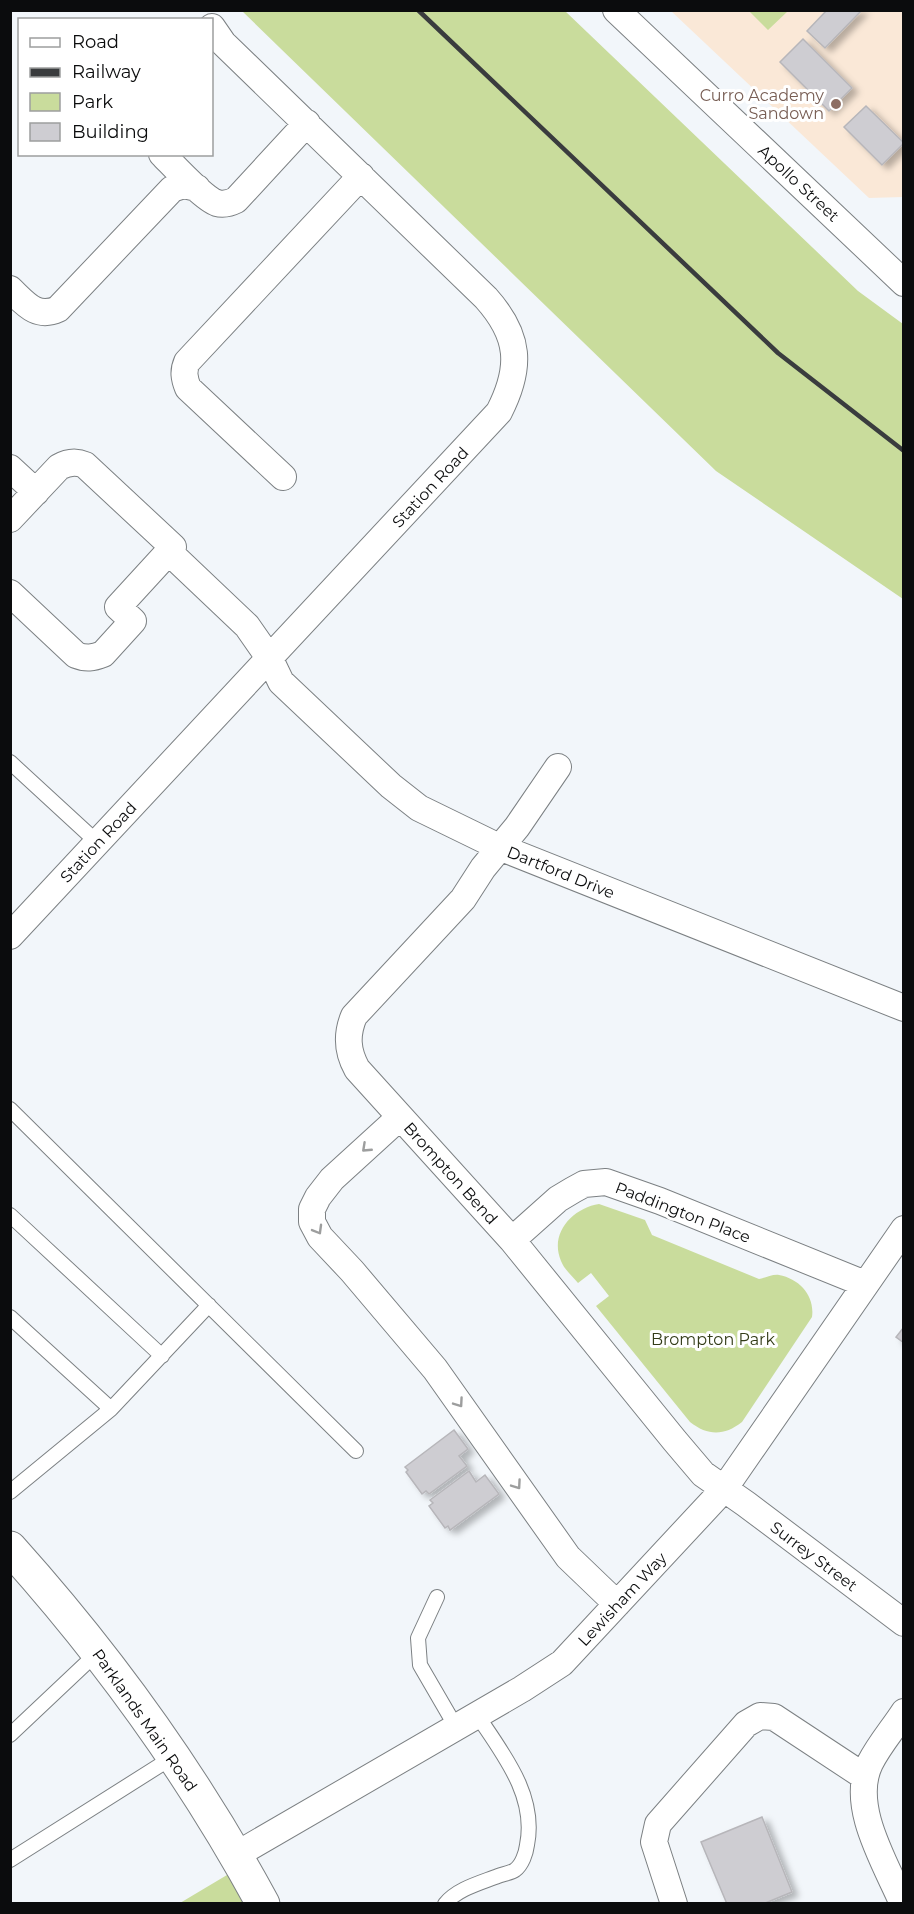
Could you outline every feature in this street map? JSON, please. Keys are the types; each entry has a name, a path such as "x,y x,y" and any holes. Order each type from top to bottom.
{"street":[{"name":"Apollo Street","path":"616,10 900,272"},
{"name":"Station Road","path":"10,936 499,412 510,391 514,374 514,352 509,332 501,315 224,43 213,28"},
{"path":"164,156 197,188 216,203 223,204 236,200 307,123"},
{"path":"284,477 188,387 184,368 187,362 361,176"},
{"path":"10,289 38,312 45,313 58,309 171,189 184,185 197,188"},
{"name":"Dartford Drive","path":"36,492 65,463 85,465 173,547 169,552 247,626 270,659 281,682 391,786 419,808 499,847 903,1008"},
{"path":"10,468 36,492 10,519"},
{"path":"10,593 76,655 96,657 102,654 133,621 118,607 169,552"},
{"name":"Brompton Bend","path":"558,767 463,899 360,1007 350,1027 348,1039 352,1060 357,1069 512,1240 675,1441 704,1474 724,1489"},
{"path":"400,1117 332,1179 312,1209 312,1222 321,1237 352,1270 435,1369 568,1557 617,1604"},
{"name":"Paddington Place","path":"512,1240 558,1199 584,1185 606,1182 660,1201 866,1284"},
{"name":"Lewisham Way","path":"236,1855 562,1663 724,1489 903,1229"},
{"name":"Surrey Street","path":"724,1489 903,1623"},
{"name":"Parklands Main Road","path":"10,1548 133,1697 236,1855 263,1904"},
{"path":"903,1712 870,1762 863,1792 867,1818 903,1904"},
{"path":"674,1904 654,1842 658,1824 746,1724 760,1716 774,1717 865,1777"}],"lane":[{"path":"10,762 98,843"},
{"path":"10,1109 356,1451"},
{"path":"10,1215 162,1356"},
{"path":"10,1492 111,1409 209,1305"},
{"path":"10,1317 111,1409"},
{"path":"437,1597 418,1638 420,1665 466,1721 506,1759 521,1787 528,1810 528,1841 525,1855 516,1869 462,1891 445,1904"},
{"path":"10,1735 98,1652"},
{"path":"10,1860 173,1757"}],"shaded area":[{"name":"Curro Academy Sandown","path":"671,11 903,11 903,197 869,198"}],"green space":[{"path":"242,11 565,11 858,291 903,324 903,599 716,471"},
{"path":"749,11 788,11 768,30"},
{"name":"Brompton Park","path":"599,1204 645,1220 652,1235 759,1279 777,1275 787,1277 799,1285 808,1296 811,1302 812,1317 742,1422 735,1427 722,1432 710,1432 690,1422 596,1306 609,1296 591,1273 578,1283 564,1267 558,1251 561,1232 572,1216 589,1206"},
{"path":"227,1875 243,1903 180,1903"}],"building":[{"path":"827,10 862,10 825,48 807,31"},
{"path":"803,39 852,88 829,111 780,62"},
{"path":"866,106 904,143 882,165 844,127"},
{"path":"904,1327 904,1343 896,1337"},
{"path":"454,1430 468,1449 459,1456 467,1466 429,1494 426,1491 422,1494 406,1472 408,1470 405,1467"},
{"path":"469,1471 476,1482 485,1475 499,1494 450,1530 448,1526 445,1528 429,1506 433,1503 430,1500"},
{"path":"762,1817 792,1892 763,1904 727,1904 701,1842"}],"railway":[{"path":"418,10 778,353 904,451"}],"place":[{"name":"Curro Academy Sandown","path":"836,104"}]}
